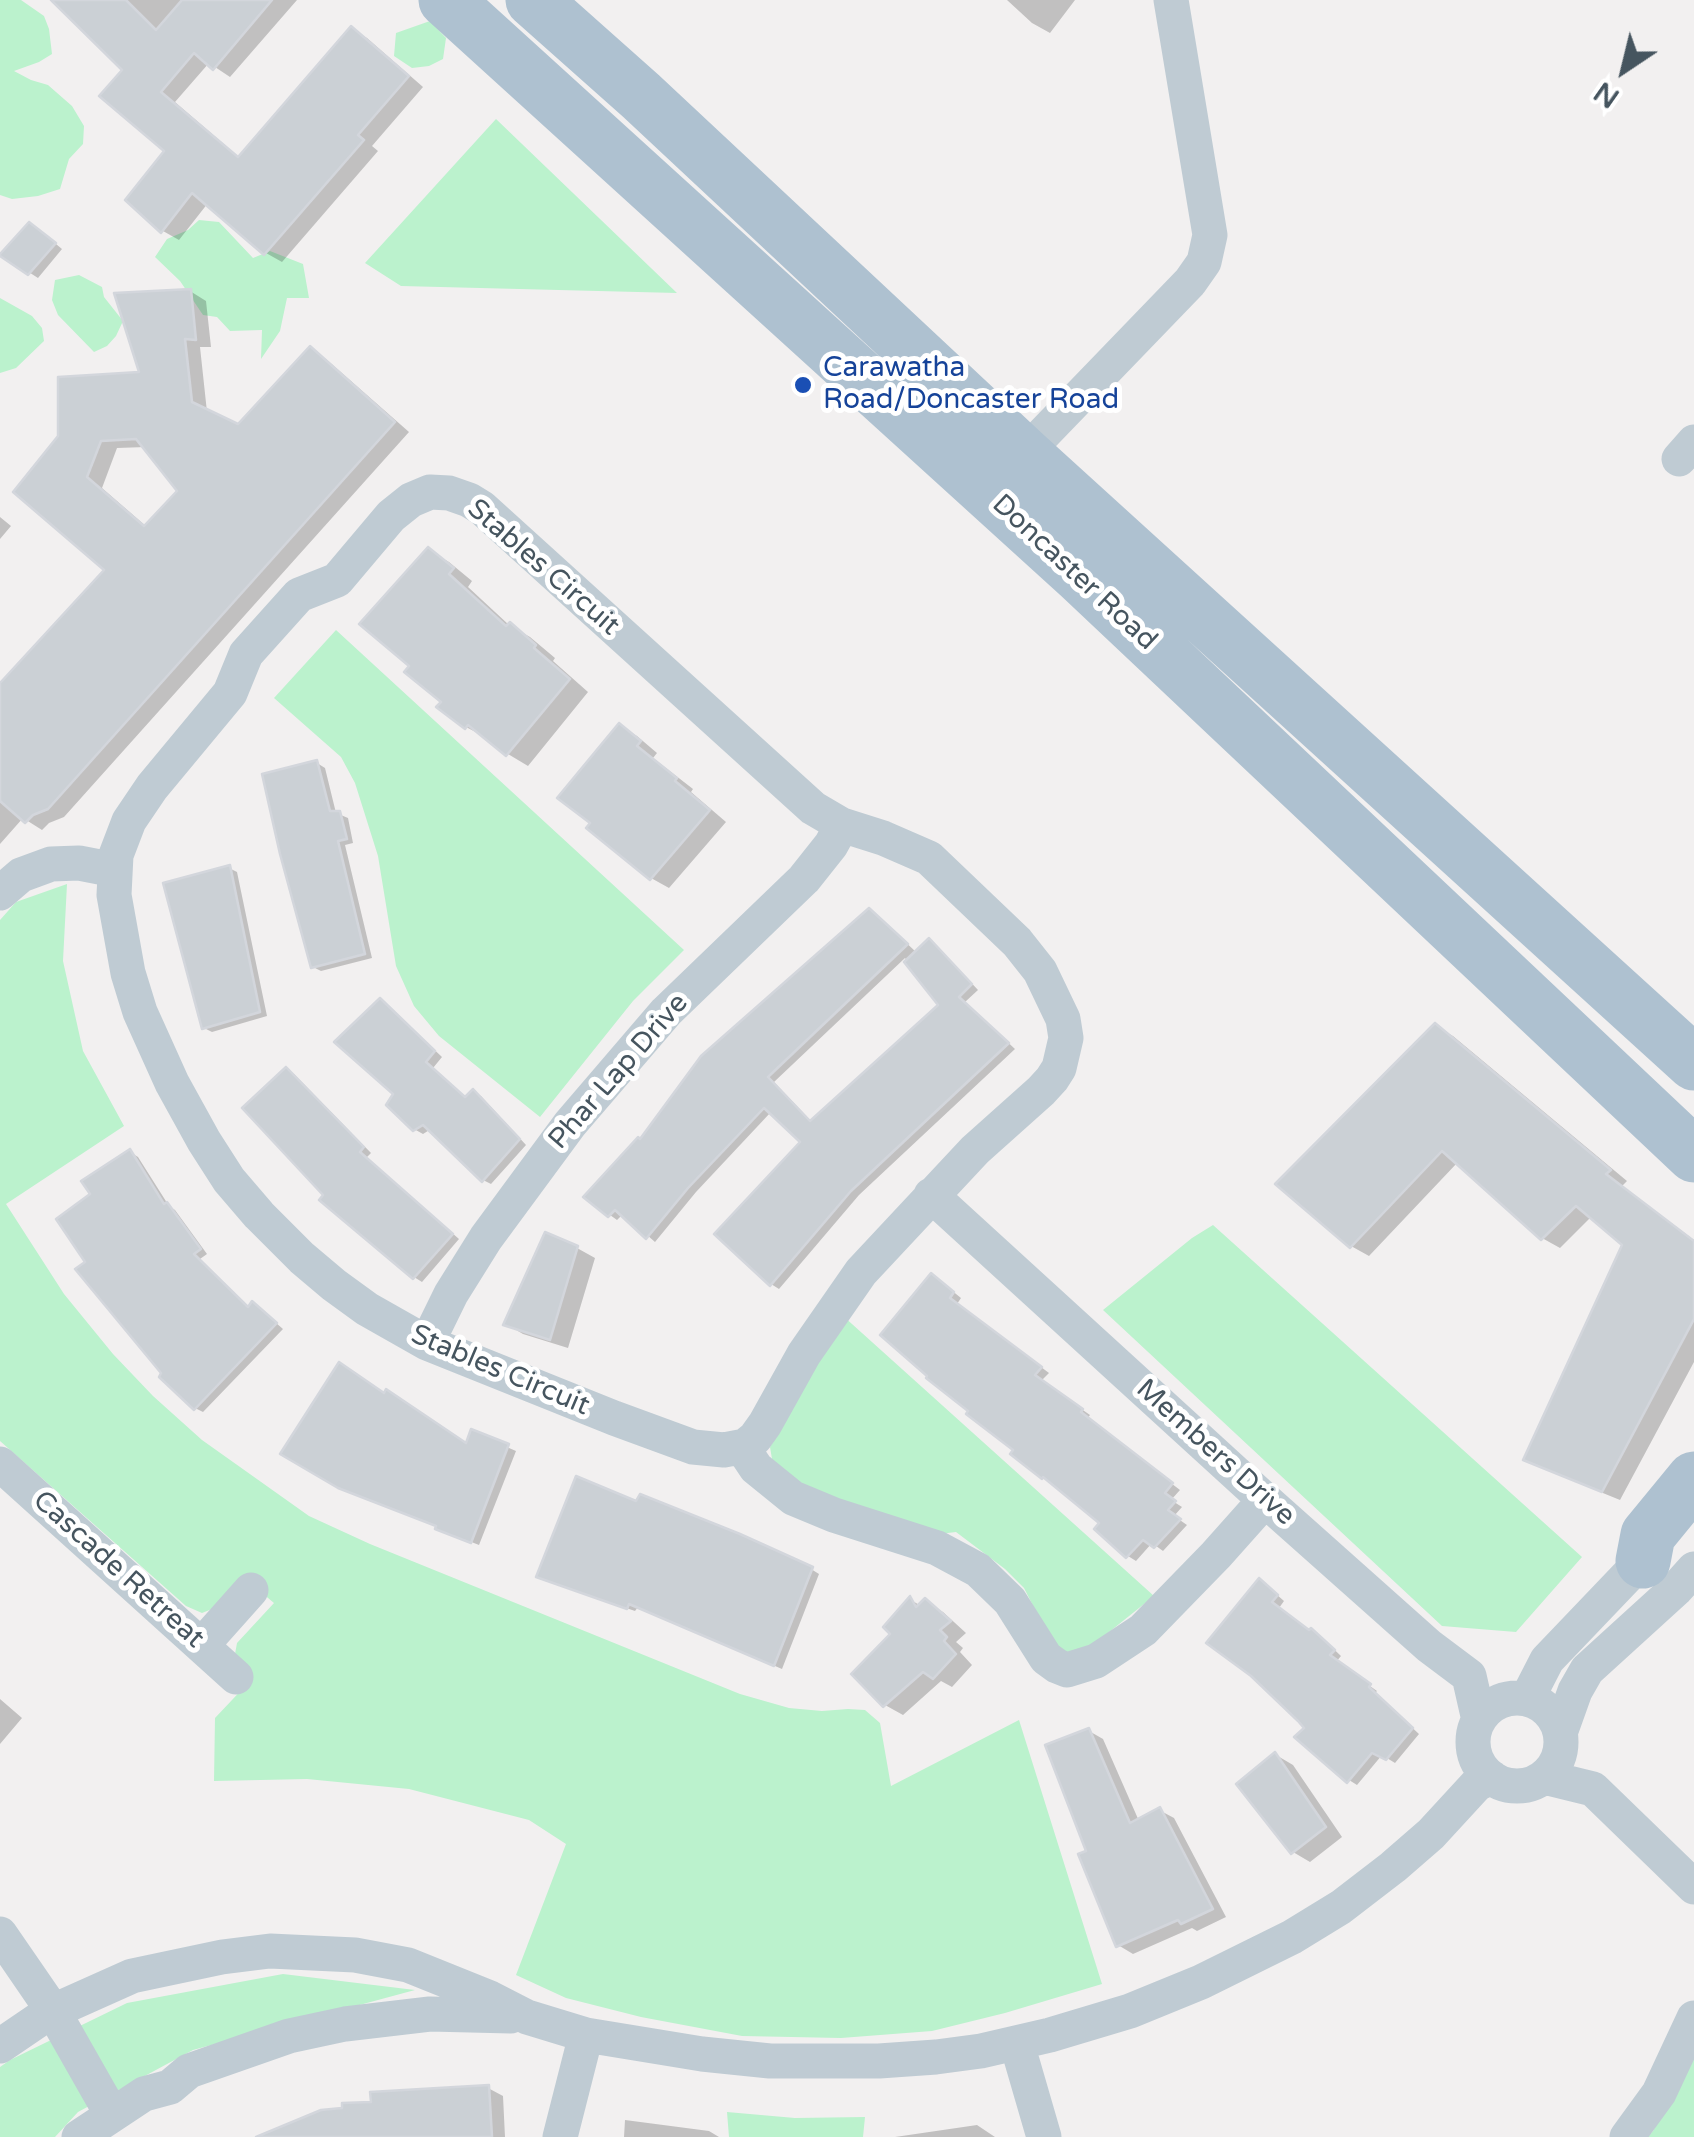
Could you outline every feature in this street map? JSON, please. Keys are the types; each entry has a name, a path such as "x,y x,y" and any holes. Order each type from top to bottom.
{"main road":[{"name":"Doncaster Road","path":"446,0 1108,603 1694,1155"},
{"name":"Doncaster Road","path":"533,0 1024,454 1694,1063"},
{"path":"987,494 1024,454"},
{"path":"1668,1565 1648,1536 1694,1479"}],"street":[{"path":"1024,454 1190,282 1204,262 1210,235 1171,0"},
{"name":"Stables Circuit","path":"430,492 449,493 482,508 814,808 842,825 930,858 1017,942 1040,971 1063,1018 1066,1038 1059,1068 1052,1078 974,1150 860,1272 804,1354 755,1438 742,1447 693,1448 427,1344 334,1285 259,1215 229,1180 204,1141 140,1012 119,932 115,870 116,855 129,821 152,786 230,693 246,654 299,596 337,580 391,516 411,500 430,492"},
{"name":"Phar Lap Drive","path":"427,1344 470,1262 570,1124 666,1012 804,879 842,825"},
{"path":"0,894 21,875 51,864 79,863 115,870"},
{"name":"Members Drive","path":"931,1195 1265,1500 1429,1646 1469,1676 1479,1720"},
{"path":"742,1447 756,1468 794,1498 937,1548 978,1570 1010,1601 1046,1658 1067,1670 1096,1661 1143,1630 1265,1500"},
{"name":"Cascade Retreat","path":"0,1464 236,1677"},
{"path":"1527,1699 1547,1660 1668,1565 1694,1504"},
{"path":"1560,1733 1550,1713 1540,1704 1513,1698 1488,1709 1479,1720 1474,1731 1476,1756 1491,1777 1503,1783 1531,1784 1544,1777 1558,1759 1560,1733 1575,1690 1587,1670 1676,1589 1668,1565"},
{"path":"202,1646 252,1590"},
{"path":"0,2046 53,2011 132,1976 270,1951 355,1954 408,1965 527,2017 586,2035 702,2054 788,2061 880,2061 1017,2044 1130,2011 1201,1982 1292,1937 1393,1868 1477,1784 1491,1777"},
{"path":"1544,1777 1593,1789 1694,1887"},
{"path":"0,1934 53,2011 112,2114"},
{"path":"79,2137 144,2094 170,2087 189,2071 289,2036 345,2024 430,2014 527,2017"},
{"path":"1627,2137 1659,2092 1694,2018"},
{"path":"560,2137 586,2035"},
{"path":"1017,2044 1044,2137"}],"green space":[{"path":"0,0 21,0 44,16 49,29 52,54 14,71 48,85 72,106 84,126 83,144 69,159 60,189 38,196 12,199 0,195"},
{"path":"430,21 446,38 443,59 412,68 394,56 396,33"},
{"path":"496,119 677,293 401,286 365,263"},
{"path":"199,220 219,222 253,258 270,251 303,264 309,298 287,298 280,331 261,359 262,330 230,331 217,317 203,315 180,281 155,257 167,239"},
{"path":"79,275 102,287 104,297 123,321 107,346 94,352 58,315 52,300 55,280"},
{"path":"0,298 32,316 42,328 44,341 16,368 0,373"},
{"path":"336,630 684,950 633,1001 540,1117 439,1036 414,1006 396,966 378,856 355,783 341,757 274,698"},
{"path":"67,884 63,961 83,1051 124,1126 6,1204 64,1294 113,1354 202,1440 309,1516 740,1694 789,1708 865,1710 880,1723 891,1786 1019,1720 1102,1984 932,2031 841,2038 742,2036 641,2017 566,1998 516,1975 566,1844 529,1820 409,1789 307,1779 214,1781 215,1718 249,1682 235,1654 237,1643 274,1603 243,1577 217,1607 202,1613 186,1606 0,1441 0,920 16,902"},
{"path":"1213,1225 1582,1557 1516,1632 1442,1626 1103,1310"},
{"path":"842,1315 1154,1596 1088,1649 1066,1654 1049,1637 1024,1588 956,1532 931,1535 817,1495 774,1471 770,1447"},
{"path":"283,1974 415,1990 193,2050 78,2112 55,2137 0,2137 0,2067 10,2060 127,2003"},
{"path":"1694,2053 1694,2137 1648,2137 1653,2131"},
{"path":"727,2112 795,2118 865,2117 863,2137 729,2137"}],"building":[{"path":"51,0 126,0 156,30 182,0 272,0 213,70 194,53 161,92 238,157 351,26 409,76 358,135 364,140 264,255 192,193 161,233 125,200 164,151 99,96 122,70"},
{"path":"29,222 56,243 28,275 0,254"},
{"path":"191,289 196,340 185,339 192,402 238,424 310,346 395,422 48,809 25,823 0,801 0,683 104,570 13,492 58,436 58,377 139,372 114,293","holes":["136,439 177,491 144,526 87,477 101,441"]},
{"path":"428,547 454,568 449,574 506,626 510,622 570,679 506,756 468,725 465,729 436,707 441,702 404,672 409,666 359,624"},
{"path":"619,723 641,741 637,746 710,810 650,880 586,828 590,823 557,798"},
{"path":"317,760 330,811 340,811 347,839 338,841 365,954 311,968 262,774"},
{"path":"230,865 260,1012 202,1029 163,883"},
{"path":"869,908 908,944 768,1077 810,1121 938,1005 904,962 929,938 972,984 959,997 1009,1043 851,1191 770,1286 714,1234 800,1142 764,1108 646,1239 615,1210 608,1217 583,1197 640,1139 701,1056"},
{"path":"380,998 435,1051 426,1062 465,1097 473,1089 520,1139 482,1182 423,1125 413,1131 386,1105 393,1094 334,1042"},
{"path":"1435,1023 1611,1170 1606,1174 1694,1241 1694,1319 1602,1492 1523,1460 1622,1245 1576,1206 1541,1240 1442,1151 1350,1248 1275,1184"},
{"path":"286,1067 364,1147 360,1152 453,1234 413,1279 319,1200 323,1195 242,1108"},
{"path":"130,1149 164,1204 167,1202 201,1249 194,1254 248,1307 252,1301 277,1323 194,1410 159,1377 161,1373 75,1269 85,1262 56,1219 90,1194 81,1181"},
{"path":"545,1232 578,1246 550,1340 503,1325"},
{"path":"931,1273 954,1292 950,1298 1042,1367 1035,1375 1173,1483 1165,1493 1176,1501 1168,1510 1181,1519 1154,1548 1143,1540 1126,1558 1094,1529 1099,1523 1010,1454 1013,1450 966,1414 968,1411 880,1335"},
{"path":"339,1362 466,1443 471,1429 509,1444 471,1543 338,1488 280,1454"},
{"path":"576,1476 636,1501 640,1494 813,1567 774,1666 629,1604 627,1609 536,1577"},
{"path":"1259,1578 1278,1595 1272,1602 1311,1628 1335,1650 1330,1655 1371,1684 1369,1687 1413,1728 1386,1760 1372,1753 1347,1783 1294,1737 1304,1728 1298,1721 1251,1676 1206,1643"},
{"path":"910,1596 916,1607 925,1598 951,1621 940,1630 956,1654 933,1679 923,1672 883,1707 851,1674 890,1634 883,1627"},
{"path":"1089,1728 1130,1823 1160,1807 1213,1909 1116,1947 1078,1854 1086,1851 1045,1745"},
{"path":"1275,1752 1326,1827 1291,1854 1236,1784"},
{"path":"489,2085 492,2137 256,2137 321,2110 342,2108 342,2103 371,2102 370,2092"}],"place":[{"name":"Carawatha Road/Doncaster Road","path":"803,385"}]}
